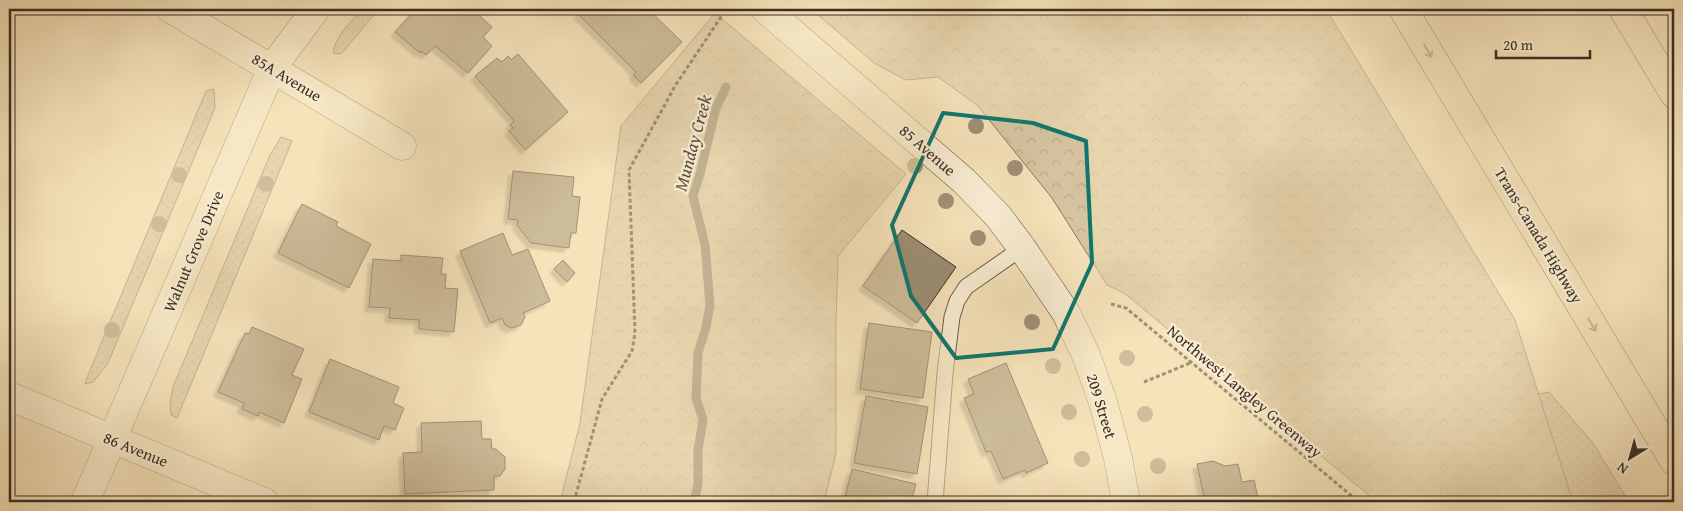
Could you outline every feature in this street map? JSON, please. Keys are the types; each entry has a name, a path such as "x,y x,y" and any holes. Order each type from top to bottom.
{"highway":[{"name":"Trans-Canada Highway","path":"1403,9 1674,461"},
{"path":"1623,9 1674,94"}],"street":[{"name":"85A Avenue","path":"171,9 402,146"},
{"name":"Walnut Grove Drive","path":"85,502 272,68 316,9"},
{"name":"85 Avenue","path":"765,9 964,181 998,216 1066,313"},
{"name":"209 Street","path":"1066,313 1086,355 1103,402 1118,458 1126,502"},
{"name":"86 Avenue","path":"9,396 264,502"}],"lane":[{"path":"935,502 945,373 952,317 957,301 966,287 1022,248"}],"path":[{"path":"574,502 602,399 632,351 634,333 629,170 675,86 723,14"},
{"name":"Northwest Langley Greenway","path":"1111,304 1126,308 1360,502"},
{"path":"1144,382 1190,362"}],"highlighted area":[{"path":"943,113 1033,123 1086,141 1092,263 1053,349 956,358 911,296 892,225"}],"green space":[{"path":"362,9 379,9 341,54 333,53 340,35"},
{"path":"811,9 1326,9 1515,320 1573,502 1377,502 1124,293 1107,285 1052,198 978,106 938,77 906,80 874,63"},
{"path":"715,13 906,174 838,256 836,454 824,502 560,502 580,423 621,126"},
{"path":"214,89 215,108 108,363 93,382 85,384 206,91"},
{"path":"281,137 292,141 177,418 171,415 170,403 173,387 270,155"},
{"path":"1549,392 1593,443 1629,502 1573,502 1538,394"}],"building":[{"path":"416,9 472,9 492,27 483,37 492,46 468,73 435,46 426,55 421,51 420,53 395,32"},
{"path":"583,9 648,9 682,42 641,83 633,75 636,72 578,14"},
{"path":"518,54 568,112 525,150 509,131 513,128 510,125 514,121 475,76 497,58 502,62 508,56 511,60"},
{"path":"513,171 574,177 572,196 580,197 576,233 571,233 569,248 531,243 517,225 518,220 508,219"},
{"path":"302,204 338,222 336,226 371,244 349,288 278,253"},
{"path":"902,230 956,267 917,323 863,286"},
{"path":"503,233 512,255 528,249 550,301 523,313 525,317 521,325 511,328 505,325 502,318 490,323 460,251"},
{"path":"401,255 443,258 441,274 446,274 445,288 458,289 454,332 419,329 419,320 389,318 390,308 369,307 373,259 401,261"},
{"path":"563,260 575,273 567,282 554,269"},
{"path":"869,323 932,332 923,398 860,389"},
{"path":"252,327 304,349 292,375 302,379 284,423 259,412 258,416 242,409 244,403 218,392 245,333 249,334"},
{"path":"330,359 399,387 393,403 404,408 395,430 384,426 379,440 309,412"},
{"path":"1006,363 1048,463 1026,473 1025,470 1003,479 991,451 986,452 964,398 974,394 968,379"},
{"path":"866,396 928,407 917,474 854,463"},
{"path":"481,421 482,439 491,439 492,449 496,449 505,457 505,469 500,476 494,476 494,490 405,494 403,453 422,452 421,423"},
{"path":"1213,461 1225,466 1238,464 1242,482 1254,480 1259,502 1205,502 1197,464"},
{"path":"852,469 916,484 911,502 844,502"},
{"path":"494,498 494,502 415,502"}],"waterway":[{"name":"Munday Creek","path":"694,502 698,484 698,450 703,420 696,398 698,353 710,305 705,245 693,196 716,108 726,87"}]}
